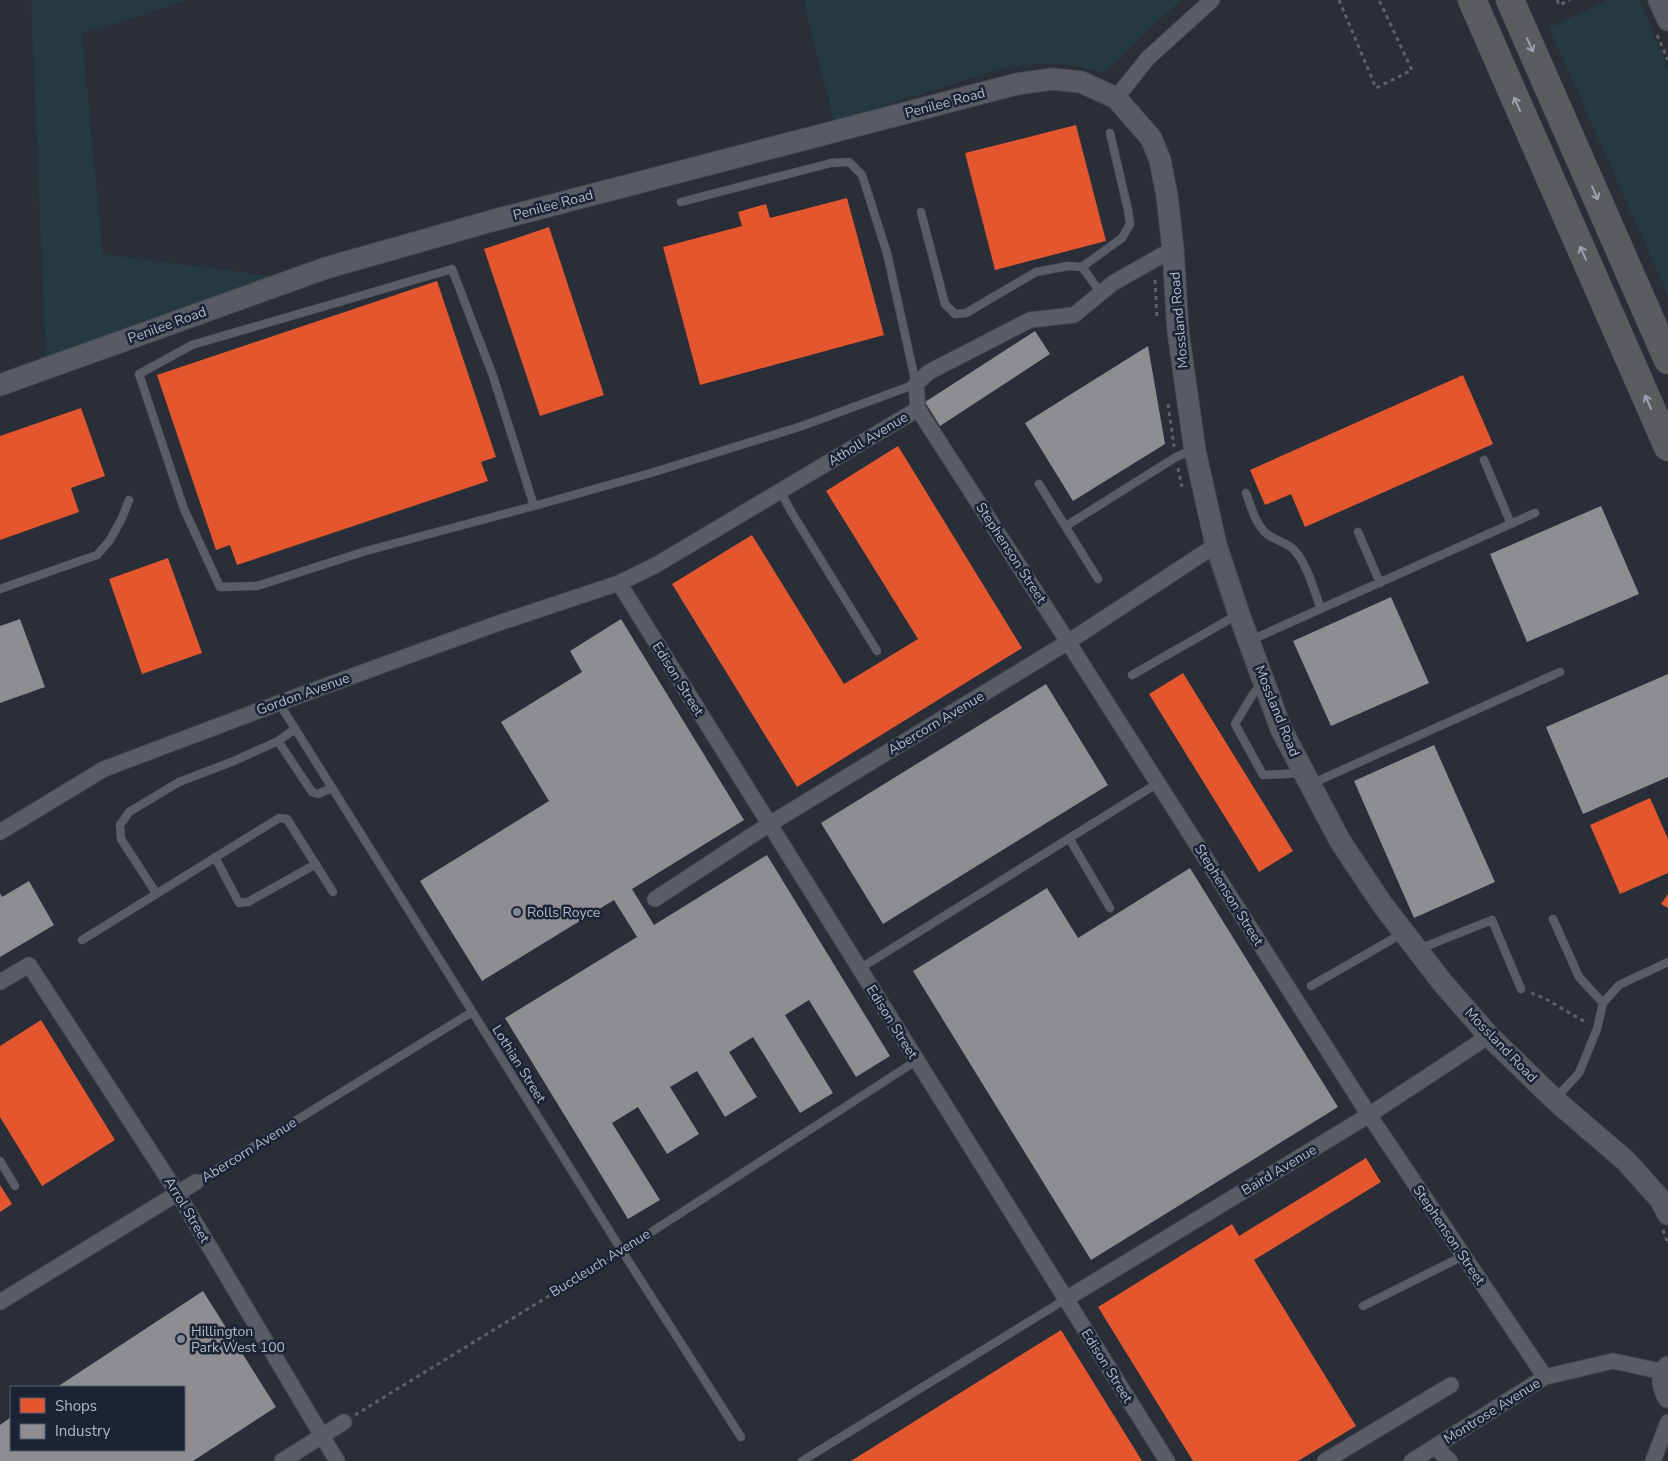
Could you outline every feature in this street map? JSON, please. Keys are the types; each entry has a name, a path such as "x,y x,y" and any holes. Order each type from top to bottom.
{"highway":[{"path":"1472,0 1668,446"},
{"path":"1510,0 1668,360"}],"street":[{"path":"1116,98 1148,58 1212,0"},
{"path":"1659,0 1668,20"},
{"name":"Penilee Road","path":"0,385 326,268 491,221 1017,84 1052,79 1081,82 1116,98"},
{"name":"Mossland Road","path":"1116,98 1150,138 1160,160 1167,196 1173,249 1185,453 1239,614 1281,729 1340,841 1382,904 1442,982 1489,1036 1555,1100 1626,1161 1660,1199 1663,1218"},
{"path":"916,384 930,372 1030,320 1074,315 1113,282 1173,249"},
{"name":"Atholl Avenue","path":"619,583 656,565 918,409 916,384"},
{"name":"Stephenson Street","path":"918,409 1369,1115 1545,1377"},
{"name":"Abercorn Avenue","path":"655,899 768,825 1068,642 1216,545"},
{"name":"Gordon Avenue","path":"0,832 104,769 498,623 619,583"},
{"name":"Edison Street","path":"619,583 768,825 1167,1461"},
{"name":"Arrol Street","path":"0,982 29,964 178,1194 337,1461"},
{"name":"Baird Avenue","path":"1066,1299 1369,1115 1489,1036"},
{"name":"Abercorn Avenue","path":"0,1302 196,1182"},
{"name":"Montrose Avenue","path":"1412,1461 1545,1377 1613,1361 1666,1370"},
{"path":"1666,1370 1662,1385 1668,1397"},
{"path":"1325,1461 1451,1385"},
{"path":"282,1461 344,1422"},
{"path":"1653,1461 1668,1422"},
{"path":"1435,1447 1450,1461"}],"lane":[{"path":"922,212 945,304 955,314 966,313 1036,272 1068,266 1082,267 1122,238 1130,224 1110,134"},
{"path":"534,506 492,376 452,269 192,345 138,374 184,508 220,587 257,586 366,551 534,506 652,473 802,426 916,384 887,253 862,175 849,162 831,163 681,202"},
{"path":"1082,267 1101,293"},
{"path":"1066,526 1185,453"},
{"path":"1484,460 1512,524"},
{"path":"1039,484 1098,579"},
{"path":"780,491 877,651"},
{"path":"1246,493 1262,529 1294,550 1304,565 1321,609"},
{"path":"0,589 97,555 110,540 129,500"},
{"path":"1249,641 1535,513"},
{"path":"1358,532 1380,583"},
{"path":"1132,675 1239,614"},
{"path":"1264,681 1253,694 1235,724 1263,775 1307,779 1560,672"},
{"name":"Lothian Street","path":"279,703 622,1251 741,1437"},
{"path":"156,893 121,839 120,825 129,812 179,782 234,761 278,741 295,729"},
{"path":"278,741 312,792 318,794 332,788"},
{"path":"858,969 1158,783"},
{"path":"82,940 279,818 288,819 333,892"},
{"path":"1069,838 1110,908"},
{"path":"215,857 239,903 248,902 316,864"},
{"path":"1553,919 1579,977 1602,1004"},
{"path":"1417,949 1492,920 1521,989"},
{"path":"1312,986 1404,932"},
{"path":"1555,1100 1579,1073 1597,1029 1602,1004 1619,985 1668,962"},
{"name":"Abercorn Avenue","path":"196,1182 472,1012"},
{"name":"Buccleuch Avenue","path":"622,1251 916,1061"},
{"path":"0,1161 16,1186"},
{"path":"1363,1306 1463,1256"},
{"path":"802,1461 1066,1299"}],"path":[{"path":"1339,0 1376,88 1412,70 1379,0"},
{"path":"1557,0 1559,5 1570,0"},
{"path":"1154,259 1155,302 1158,322"},
{"path":"1167,398 1171,434 1185,453 1184,493"},
{"path":"1521,989 1544,998 1597,1029"},
{"path":"1663,1218 1668,1244"},
{"name":"Buccleuch Avenue","path":"344,1422 622,1251"}],"shaded area":[{"path":"35,0 188,0 82,34 103,254 279,277 46,361 31,2"},
{"path":"805,0 1181,0 1108,71 1102,72 1064,64 1034,64 1005,68 834,121 804,3"},
{"path":"1607,0 1639,0 1668,67 1668,295 1549,28"}],"building: Shops":[{"path":"1076,125 1106,241 995,270 965,153"},
{"path":"847,198 884,335 700,385 663,247 742,226 738,212 766,204 770,218"},
{"path":"549,227 604,395 540,416 484,249"},
{"path":"437,281 496,457 481,462 488,481 237,565 230,545 216,550 157,375"},
{"path":"1463,375 1493,444 1305,527 1291,494 1265,505 1250,470"},
{"path":"81,408 105,476 71,488 79,512 0,540 0,436"},
{"path":"898,446 1022,648 797,787 672,584 752,535 844,684 918,639 826,491"},
{"path":"168,558 202,653 142,674 109,579"},
{"path":"1183,673 1293,851 1259,872 1149,694"},
{"path":"1650,798 1668,839 1668,873 1620,894 1590,825"},
{"path":"1668,894 1668,908 1661,904"},
{"path":"41,1020 115,1140 42,1186 0,1117 0,1046"},
{"path":"1366,1158 1381,1182 1254,1260 1356,1426 1298,1461 1193,1461 1098,1307 1232,1224 1239,1236"},
{"path":"0,1185 12,1204 0,1212"},
{"path":"1061,1330 1142,1461 851,1461"}],"building: Industry":[{"path":"1035,331 1050,354 940,426 925,402"},
{"path":"1148,346 1165,444 1073,501 1025,423"},
{"path":"1601,506 1639,594 1527,642 1490,554"},
{"path":"1391,597 1429,683 1331,726 1293,641"},
{"path":"20,619 45,687 0,703 0,626"},
{"name":"Rolls Royce","path":"621,619 744,820 632,889 654,925 767,855 890,1056 856,1077 809,1000 785,1015 833,1093 800,1113 753,1037 729,1052 757,1097 725,1117 697,1071 670,1087 699,1134 667,1154 638,1107 612,1123 660,1200 628,1219 505,1018 637,937 614,900 482,981 420,881 549,801 501,722 582,672 570,651"},
{"path":"1668,674 1668,777 1583,814 1546,727"},
{"path":"1046,684 1108,785 883,924 821,823"},
{"path":"1434,745 1495,882 1414,918 1354,781"},
{"path":"1190,868 1338,1107 1091,1260 913,971 1047,888 1078,938"},
{"path":"29,881 54,925 0,957 0,893 2,897"},
{"name":"Hillington Park West 100","path":"203,1291 276,1407 193,1461 0,1461 0,1425 10,1418 10,1451 185,1451 185,1386 59,1386"}],"place":[{"name":"Rolls Royce","path":"517,912"},
{"name":"Hillington Park West 100","path":"181,1339"}]}
